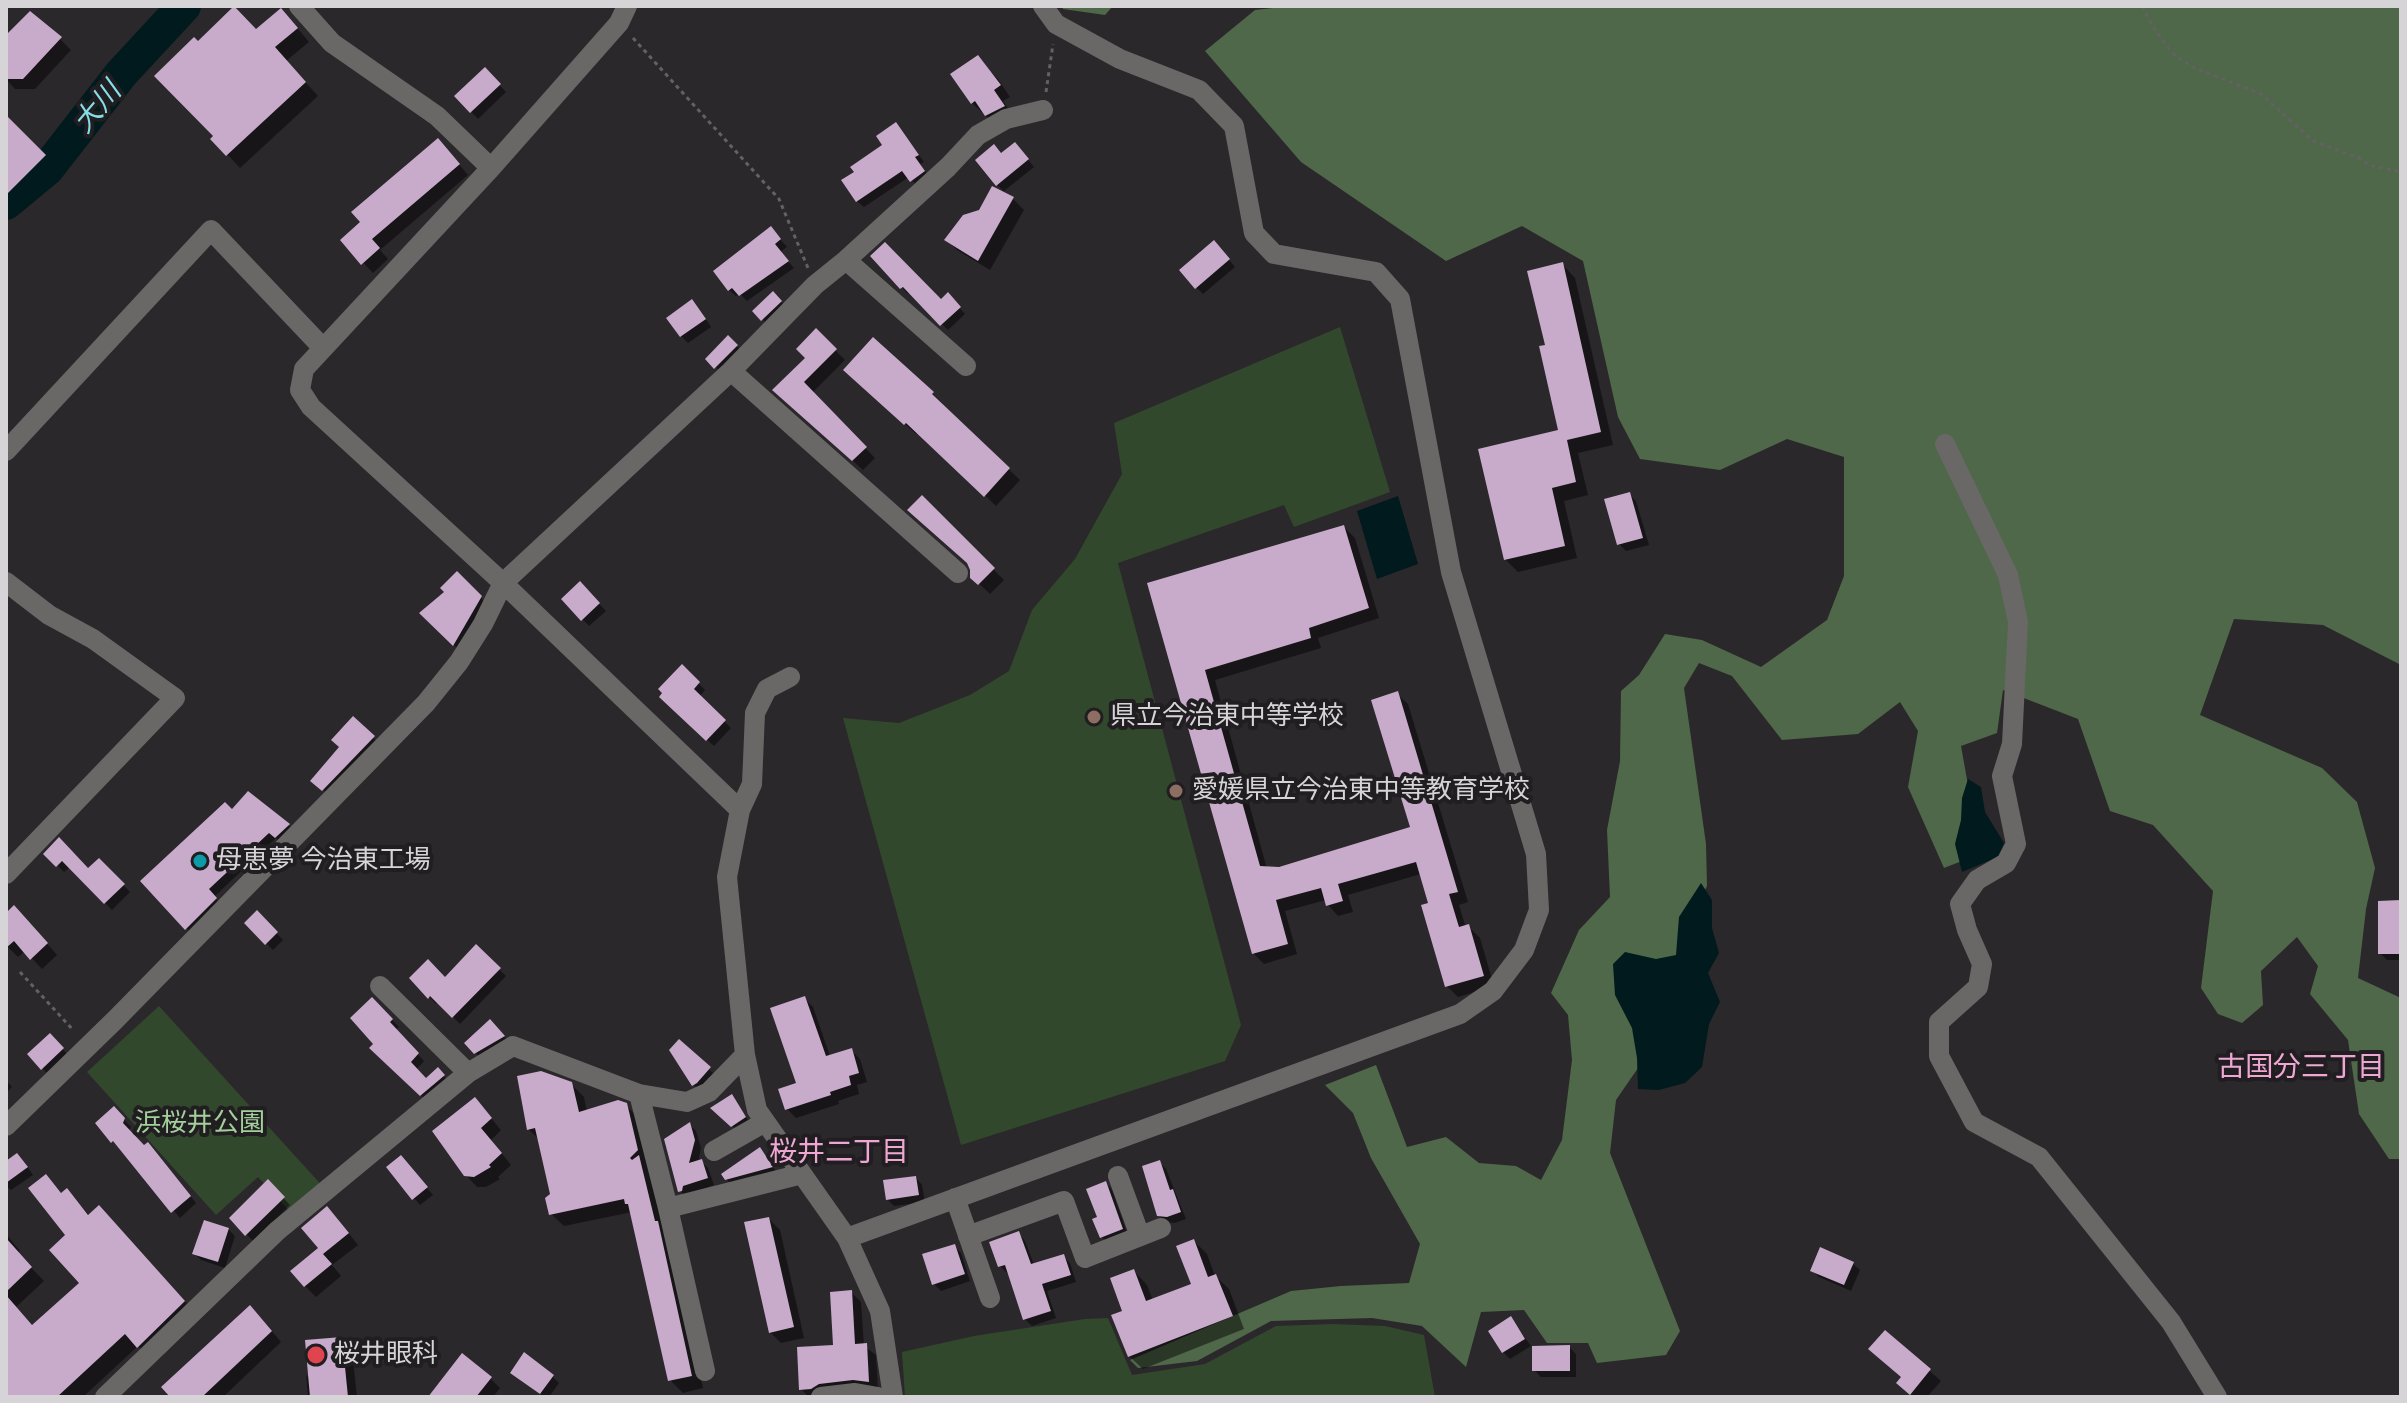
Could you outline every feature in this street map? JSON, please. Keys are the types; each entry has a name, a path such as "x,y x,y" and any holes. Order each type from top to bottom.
{"street":[{"path":"299,6 332,43 437,116 491,168"},
{"path":"847,1238 1460,1014 1493,991 1509,971 1524,950 1539,910 1536,854 1451,572 1400,299 1376,272 1274,254 1254,233 1234,126 1199,90 1120,59 1056,24 1043,6"},
{"path":"623,15 491,168 304,369 300,390 311,407 503,583 740,810"},
{"path":"6,1126 426,703 459,662 483,624 503,583 731,371 815,285 948,167 978,135 1006,119 1043,110"},
{"path":"6,451 211,230 323,348"},
{"path":"846,260 966,366"},
{"path":"731,371 958,573"},
{"path":"1945,444 2008,575 2018,622 2012,744 2002,776 2016,844 2006,863 1977,880 1960,904 1982,964 1978,987 1939,1022 1939,1056 1974,1122 2039,1157 2171,1322 2217,1397"},
{"path":"6,582 49,615 93,639 175,698 6,874"},
{"path":"790,677 767,689 755,713 752,784 740,810 727,877 745,1055 757,1110 847,1238 880,1311 893,1397"},
{"path":"380,986 468,1073"},
{"path":"105,1397 277,1231 468,1073 513,1046 639,1094 687,1102 709,1092 745,1055"},
{"path":"639,1094 705,1371"},
{"path":"714,1151 765,1122"},
{"path":"668,1208 802,1174"},
{"path":"1118,1176 1140,1236"},
{"path":"955,1198 990,1298"},
{"path":"968,1236 1064,1201 1085,1258 1161,1228"},
{"path":"821,1397 855,1393 878,1397"}],"path":[{"path":"2142,6 2171,52 2192,67 2261,94 2313,141 2359,158 2369,165 2401,172"},
{"path":"623,15 779,199 815,285"},
{"path":"1043,110 1056,24"},
{"path":"20,972 88,1046"}],"green space":[{"path":"1062,6 1113,6 1105,15 1063,9"},
{"path":"1291,6 2401,6 2401,665 2323,625 2234,619 2200,715 2322,768 2357,802 2375,868 2366,909 2358,978 2401,998 2401,1159 2389,1159 2359,1114 2348,1040 2310,994 2318,966 2297,937 2261,971 2263,1005 2242,1023 2218,1014 2201,988 2213,891 2153,825 2110,811 2078,719 2003,690 1997,733 1961,746 1971,802 1967,859 1944,868 1908,787 1918,731 1900,702 1858,734 1782,740 1732,676 1699,663 1684,688 1706,844 1707,886 1690,920 1647,1055 1616,1100 1610,1153 1680,1331 1666,1355 1597,1363 1588,1343 1547,1343 1524,1310 1481,1312 1466,1367 1422,1326 1372,1318 1271,1321 1197,1361 1138,1368 1130,1360 1291,1291 1409,1283 1420,1244 1371,1158 1353,1113 1325,1085 1376,1065 1407,1147 1446,1137 1479,1163 1516,1166 1541,1180 1562,1140 1572,1060 1568,1015 1551,993 1579,930 1610,897 1607,830 1620,761 1621,691 1639,675 1665,634 1702,640 1761,667 1827,620 1844,576 1844,457 1787,439 1720,470 1640,459 1618,417 1583,261 1522,226 1446,261 1301,162 1205,51 1255,10"},
{"path":"1340,327 1390,492 1294,527 1284,505 1118,563 1241,1025 1225,1061 961,1145 843,718 899,723 970,695 1009,671 1032,610 1075,559 1122,474 1114,423"},
{"name":"浜桜井公園","path":"159,1006 326,1190 295,1217 258,1177 216,1215 87,1072"},
{"path":"1108,1318 1132,1375 1205,1364 1276,1326 1385,1326 1424,1335 1435,1397 905,1397 902,1352 974,1336"}],"water":[{"path":"1398,496 1418,564 1377,579 1357,511"},
{"path":"1968,779 1981,787 1985,812 2004,843 1998,857 1962,872 1955,844"},
{"path":"1701,883 1712,900 1712,928 1719,953 1708,973 1720,1002 1709,1024 1702,1067 1685,1083 1659,1090 1638,1089 1632,1028 1615,995 1613,964 1625,952 1656,959 1676,955 1679,917"}],"building":[{"path":"234,6 256,29 281,8 298,28 275,47 306,82 226,156 210,139 213,136 154,76 194,37 198,41"},
{"path":"30,11 62,37 23,79 6,79 6,35"},
{"path":"978,55 1001,85 994,90 1005,106 985,116 975,101 971,104 950,74"},
{"path":"485,67 501,84 470,113 454,96"},
{"path":"6,115 46,155 6,195"},
{"path":"896,122 919,155 915,157 925,171 910,182 902,171 856,202 841,180 854,172 850,167 882,145 876,136"},
{"path":"438,138 460,164 372,239 380,248 361,265 340,240 360,222 351,212"},
{"path":"1015,142 1029,159 996,186 975,160 994,144 1001,153"},
{"path":"992,186 1014,197 978,261 944,240 963,215 979,210"},
{"path":"771,226 781,239 775,244 789,261 739,296 732,288 728,291 713,271"},
{"path":"1214,240 1230,259 1195,289 1179,270"},
{"path":"885,242 941,299 948,292 961,307 940,326 870,256"},
{"path":"1563,262 1601,432 1567,440 1576,482 1552,488 1565,546 1504,560 1478,449 1558,430 1539,346 1545,345 1527,271"},
{"path":"773,291 782,301 761,321 752,311"},
{"path":"692,299 706,319 680,337 666,318"},
{"path":"816,328 837,349 804,382 867,447 852,461 772,390 805,358 796,349"},
{"path":"728,335 738,345 714,369 705,359"},
{"path":"873,337 934,392 932,394 1010,468 984,497 906,423 904,425 843,370"},
{"path":"1630,492 1643,538 1617,545 1604,499"},
{"path":"922,495 995,568 978,585 970,578 967,563 907,510"},
{"path":"1344,525 1369,608 1309,628 1311,638 1205,670 1260,866 1279,867 1410,827 1371,700 1398,691 1458,892 1449,894 1459,927 1469,924 1484,976 1445,987 1421,905 1428,903 1416,862 1338,884 1343,901 1326,906 1321,888 1276,900 1288,944 1252,954 1147,583"},
{"path":"457,571 482,596 453,646 419,613 444,592 440,588"},
{"path":"580,581 600,603 581,621 561,599"},
{"path":"682,664 700,682 694,689 726,720 706,741 659,697 662,693 658,689"},
{"path":"353,716 375,736 322,791 310,781 339,747 331,740"},
{"name":"母恵夢 今治東工場","path":"248,791 290,824 275,838 269,833 209,889 217,898 185,930 140,881 225,802 232,809"},
{"path":"59,837 88,868 99,858 125,884 104,904 62,861 56,867 43,854"},
{"path":"2401,900 2401,954 2378,954 2378,901"},
{"path":"14,905 48,943 30,960 14,941 6,948 6,913"},
{"path":"257,910 278,932 265,945 244,923"},
{"path":"476,944 501,968 452,1018 430,996 428,999 409,978 428,959 445,977"},
{"path":"805,996 826,1056 852,1048 859,1073 849,1076 851,1085 830,1092 831,1095 785,1110 778,1089 796,1083 770,1008"},
{"path":"372,997 419,1053 411,1062 426,1078 438,1067 445,1075 420,1096 369,1048 373,1044 350,1018"},
{"path":"490,1019 505,1036 474,1054 464,1043"},
{"path":"50,1033 64,1048 41,1070 27,1054"},
{"path":"679,1039 711,1067 692,1086 669,1050"},
{"path":"541,1071 572,1082 579,1112 618,1100 627,1103 638,1150 630,1158 632,1160 639,1155 655,1221 658,1221 692,1376 668,1381 628,1204 624,1199 549,1215 545,1198 550,1194 535,1128 527,1130 517,1076"},
{"path":"732,1094 746,1117 731,1127 710,1108"},
{"path":"475,1097 492,1118 481,1128 502,1153 489,1165 491,1167 474,1177 464,1176 432,1131"},
{"path":"114,1106 125,1118 123,1123 144,1145 148,1142 191,1196 171,1213 95,1123"},
{"path":"690,1122 695,1140 689,1163 702,1159 708,1178 683,1186 682,1191 678,1192 664,1139"},
{"path":"760,1147 773,1167 725,1180 721,1174"},
{"path":"17,1153 28,1167 6,1183 6,1161"},
{"path":"401,1155 428,1187 412,1200 386,1167"},
{"path":"1160,1160 1181,1212 1167,1217 1157,1216 1142,1166"},
{"path":"46,1174 61,1193 67,1188 88,1215 99,1205 185,1301 137,1348 125,1334 57,1397 6,1397 6,1295 32,1325 79,1283 49,1250 65,1235 28,1188"},
{"path":"916,1176 919,1195 886,1200 883,1180"},
{"path":"268,1179 285,1197 245,1236 229,1218"},
{"path":"1106,1181 1123,1229 1100,1238 1092,1219 1097,1217 1086,1189"},
{"path":"327,1206 349,1233 323,1254 332,1264 304,1287 290,1271 318,1248 301,1228"},
{"path":"769,1217 794,1327 769,1333 744,1222"},
{"path":"204,1220 229,1228 218,1262 192,1254"},
{"path":"1019,1231 1031,1264 1064,1254 1071,1275 1042,1284 1051,1311 1023,1320 1005,1265 998,1267 989,1242"},
{"path":"6,1238 32,1267 6,1292"},
{"path":"1194,1239 1208,1277 1216,1274 1233,1316 1128,1357 1111,1315 1122,1311 1110,1278 1134,1269 1146,1301 1191,1284 1176,1246"},
{"path":"955,1244 965,1274 932,1285 922,1254"},
{"path":"1820,1247 1854,1262 1844,1285 1810,1271"},
{"path":"852,1290 855,1344 867,1343 869,1382 853,1380 799,1390 797,1347 833,1345 830,1292"},
{"path":"250,1305 272,1331 202,1397 170,1397 161,1387"},
{"path":"1511,1316 1525,1339 1502,1353 1488,1331"},
{"path":"1885,1330 1931,1369 1910,1395 1896,1383 1901,1377 1868,1349"},
{"path":"342,1337 348,1397 310,1397 305,1340"},
{"path":"1570,1345 1570,1371 1532,1371 1532,1346"},
{"path":"524,1352 554,1375 540,1394 510,1373"},
{"path":"462,1353 492,1377 476,1397 428,1397"}],"waterway":[{"name":"大川","path":"6,203 47,169 121,74 184,6"}],"place":[{"name":"県立今治東中等学校","path":"1094,717"},
{"name":"愛媛県立今治東中等教育学校","path":"1176,791"},
{"name":"母恵夢 今治東工場","path":"200,861"},
{"name":"桜井眼科","path":"316,1355"}],"district":[{"name":"古国分三丁目","path":"2301,1068"},
{"name":"桜井二丁目","path":"839,1153"}]}
